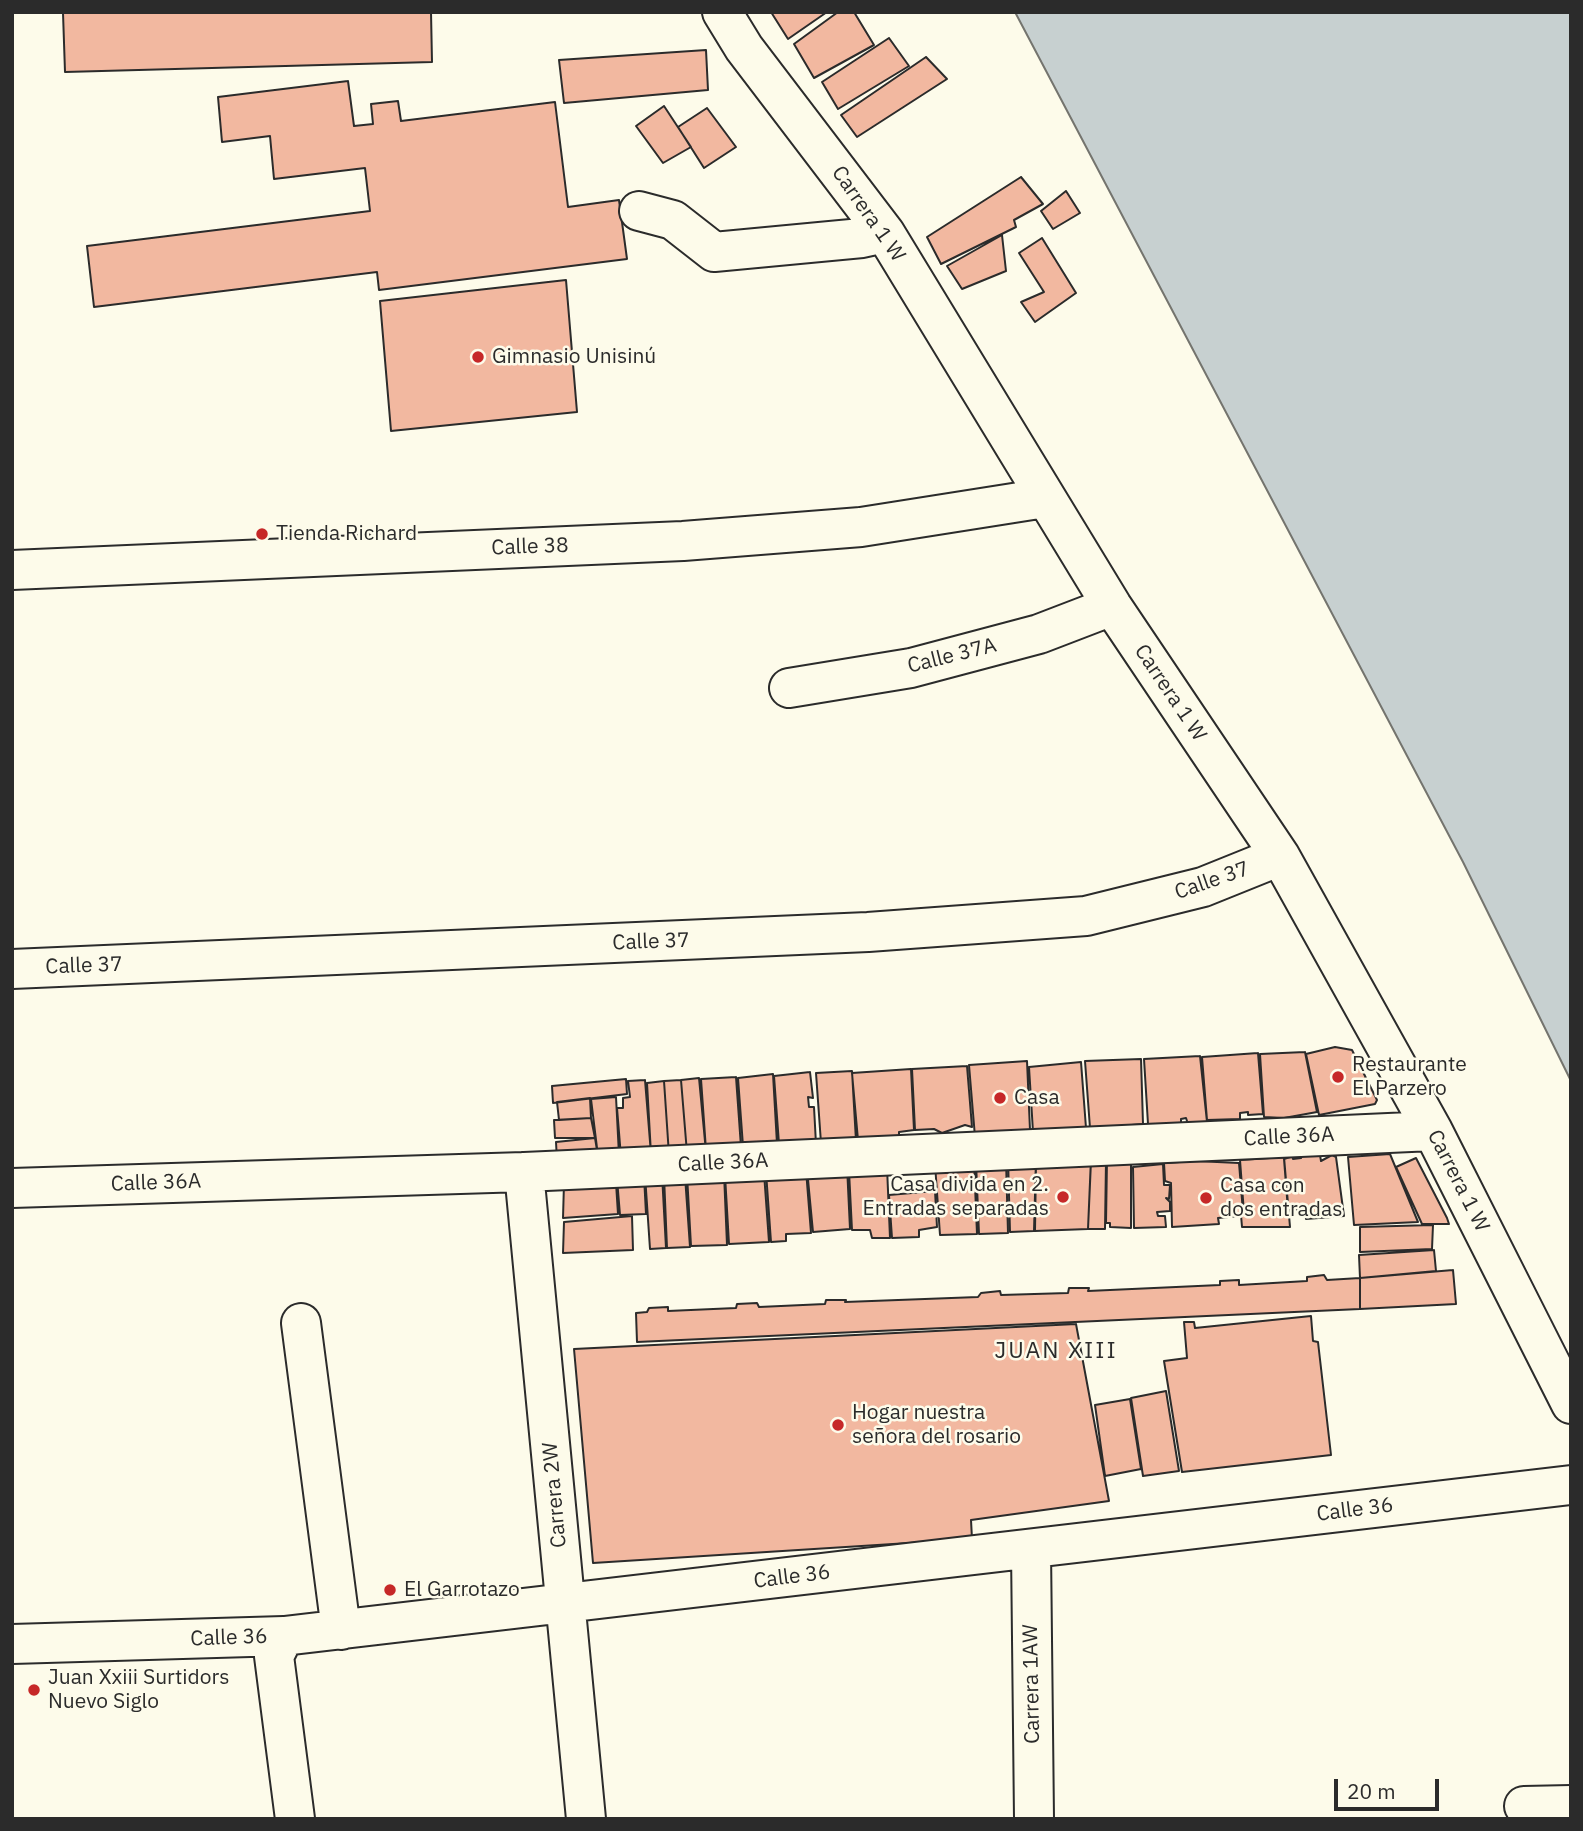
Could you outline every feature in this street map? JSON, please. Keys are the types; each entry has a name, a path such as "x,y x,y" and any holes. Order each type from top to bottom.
{"street":[{"name":"Carrera 1 W","path":"722,12 744,48 885,233 1112,606 1280,856 1433,1131 1571,1404"},
{"path":"639,211 673,220 714,252 862,238 885,233"},
{"name":"Calle 38","path":"12,570 683,541 861,527 1045,498"},
{"name":"Calle 37A","path":"789,688 911,668 1039,634 1112,606"},
{"name":"Calle 37","path":"12,969 868,932 1086,916 1203,887 1280,856"},
{"name":"Calle 36A","path":"12,1188 524,1172 1433,1131"},
{"name":"Carrera 2W","path":"524,1172 586,1819"},
{"path":"302,1324 341,1630"},
{"name":"Calle 36","path":"12,1644 284,1636 1571,1485"},
{"name":"Carrera 1AW","path":"1031,1549 1034,1819"},
{"path":"284,1636 274,1656 295,1819"},
{"path":"1524,1806 1571,1805"}],"shaded area":[{"path":"1015,12 1571,12 1571,1081 1463,862"}],"building":[{"path":"431,12 432,62 65,72 63,13"},
{"path":"771,12 827,12 788,39"},
{"path":"838,12 854,12 874,45 814,78 794,44"},
{"path":"889,38 909,66 838,109 822,82"},
{"path":"706,50 708,90 564,103 559,60"},
{"path":"926,57 947,79 857,137 841,115"},
{"path":"348,81 354,126 373,124 371,104 398,101 401,121 555,102 568,207 619,200 627,259 379,290 377,272 94,307 87,246 370,211 365,168 274,179 270,136 222,142 218,97"},
{"path":"664,106 691,147 663,163 636,126"},
{"path":"707,108 736,147 704,168 678,127"},
{"path":"1021,177 1043,204 1014,220 1016,227 941,264 927,237"},
{"path":"1066,191 1080,213 1053,229 1041,211"},
{"path":"1002,235 1006,271 962,289 947,266"},
{"path":"1042,238 1076,293 1035,322 1021,302 1044,292 1019,253"},
{"name":"Gimnasio Unisinú","path":"566,280 577,412 391,431 380,301"},
{"name":"Restaurante El Parzero","path":"1335,1047 1352,1050 1377,1100 1375,1104 1319,1115 1306,1054"},
{"path":"1305,1052 1317,1112 1284,1118 1264,1117 1260,1054"},
{"path":"1258,1053 1263,1114 1248,1115 1248,1112 1240,1113 1240,1119 1207,1120 1202,1057"},
{"path":"1200,1056 1207,1122 1188,1124 1186,1118 1181,1119 1181,1124 1148,1124 1144,1059"},
{"name":"Casa","path":"1141,1059 1143,1124 1132,1125 1131,1128 1090,1128 1085,1061"},
{"name":"Casa","path":"1027,1061 1030,1130 975,1137 969,1065"},
{"name":"Casa","path":"1081,1062 1086,1128 1033,1132 1029,1067"},
{"name":"Casa","path":"967,1066 972,1127 965,1125 942,1133 934,1129 915,1130 912,1069"},
{"path":"911,1069 914,1130 899,1132 899,1138 858,1140 852,1073"},
{"path":"852,1071 856,1141 821,1143 816,1073"},
{"path":"810,1072 813,1098 808,1097 809,1107 814,1107 816,1144 779,1144 774,1076"},
{"path":"773,1074 777,1144 743,1146 738,1078"},
{"path":"736,1077 741,1147 706,1150 701,1079"},
{"path":"699,1078 706,1152 687,1153 681,1080"},
{"path":"626,1079 627,1094 553,1103 552,1086"},
{"path":"645,1080 651,1154 621,1157 617,1108 623,1108 623,1098 630,1097 628,1081"},
{"path":"681,1080 687,1153 669,1155 664,1081"},
{"path":"664,1081 669,1155 651,1154 647,1083"},
{"path":"616,1097 619,1155 598,1156 591,1099"},
{"path":"590,1098 591,1118 559,1120 557,1102"},
{"path":"591,1118 595,1138 555,1138 554,1120"},
{"path":"595,1138 598,1156 557,1161 556,1142"},
{"path":"1303,1154 1320,1155 1321,1161 1332,1155 1336,1157 1344,1216 1306,1219 1305,1209 1288,1210 1284,1159 1293,1156 1293,1159 1301,1158"},
{"path":"1390,1154 1418,1222 1354,1225 1348,1157"},
{"path":"1284,1157 1290,1227 1242,1227 1241,1215 1244,1213 1240,1160"},
{"name":"Casa","path":"1008,1158 1036,1158 1034,1231 1010,1232"},
{"name":"Casa divida en 2. Entradas separadas","path":"1091,1158 1088,1229 1035,1231 1036,1164"},
{"path":"1131,1158 1131,1228 1110,1227 1110,1223 1106,1223 1107,1159"},
{"path":"1416,1158 1449,1224 1422,1224 1396,1167"},
{"name":"Casa","path":"1006,1160 1008,1233 979,1234 976,1162"},
{"path":"974,1161 977,1234 940,1235 935,1164"},
{"name":"Casa","path":"1091,1161 1106,1161 1105,1229 1088,1229"},
{"name":"Casa con dos entradas","path":"1164,1163 1239,1163 1243,1212 1239,1216 1218,1218 1219,1224 1172,1227 1171,1183 1165,1181"},
{"path":"1163,1164 1164,1185 1170,1185 1169,1199 1166,1198 1170,1202 1170,1211 1157,1212 1158,1216 1165,1216 1166,1227 1134,1228 1133,1167"},
{"path":"847,1166 850,1229 813,1232 807,1169"},
{"path":"887,1167 890,1238 872,1238 870,1230 852,1230 849,1171"},
{"path":"806,1170 811,1233 786,1234 786,1241 771,1242 766,1172"},
{"path":"724,1173 727,1245 691,1246 687,1175"},
{"path":"764,1173 769,1242 729,1244 725,1175"},
{"path":"662,1174 666,1248 650,1249 645,1175"},
{"path":"644,1176 646,1214 620,1215 617,1179"},
{"path":"664,1176 685,1176 690,1247 667,1248"},
{"path":"564,1183 616,1183 618,1214 563,1218"},
{"path":"935,1191 937,1227 919,1230 919,1237 892,1238 889,1195"},
{"path":"632,1216 633,1250 563,1253 564,1222"},
{"path":"1433,1225 1432,1249 1360,1252 1360,1227"},
{"path":"1434,1250 1436,1271 1360,1278 1359,1255"},
{"path":"1453,1270 1456,1304 1360,1309 1360,1278"},
{"path":"1324,1275 1327,1280 1360,1278 1360,1309 637,1342 636,1313 647,1312 649,1308 668,1307 668,1311 736,1308 737,1304 757,1303 759,1307 825,1304 826,1300 846,1300 845,1302 978,1297 981,1293 1000,1291 1001,1295 1068,1293 1069,1288 1089,1288 1088,1291 1220,1285 1220,1281 1239,1280 1239,1285 1307,1281 1307,1277"},
{"path":"1311,1316 1313,1341 1318,1342 1331,1455 1182,1472 1164,1361 1187,1358 1184,1322 1194,1322 1195,1328"},
{"name":"Hogar nuestra señora del rosario","path":"1076,1324 1109,1501 971,1520 972,1539 593,1563 574,1349"},
{"path":"1166,1391 1179,1471 1143,1476 1131,1398"},
{"path":"1130,1399 1141,1469 1105,1476 1095,1405"}],"place":[{"name":"Gimnasio Unisinú","path":"478,357"},
{"name":"Tienda Richard","path":"262,534"},
{"name":"Restaurante El Parzero","path":"1338,1077"},
{"name":"Casa","path":"1000,1098"},
{"name":"Casa divida en 2. Entradas separadas","path":"1063,1197"},
{"name":"Casa con dos entradas","path":"1206,1198"},
{"name":"Hogar nuestra señora del rosario","path":"838,1425"},
{"name":"El Garrotazo","path":"390,1590"},
{"name":"Juan Xxiii Surtidors Nuevo Siglo","path":"34,1690"}],"district":[{"name":"JUAN XIII","path":"1056,1351"}]}
